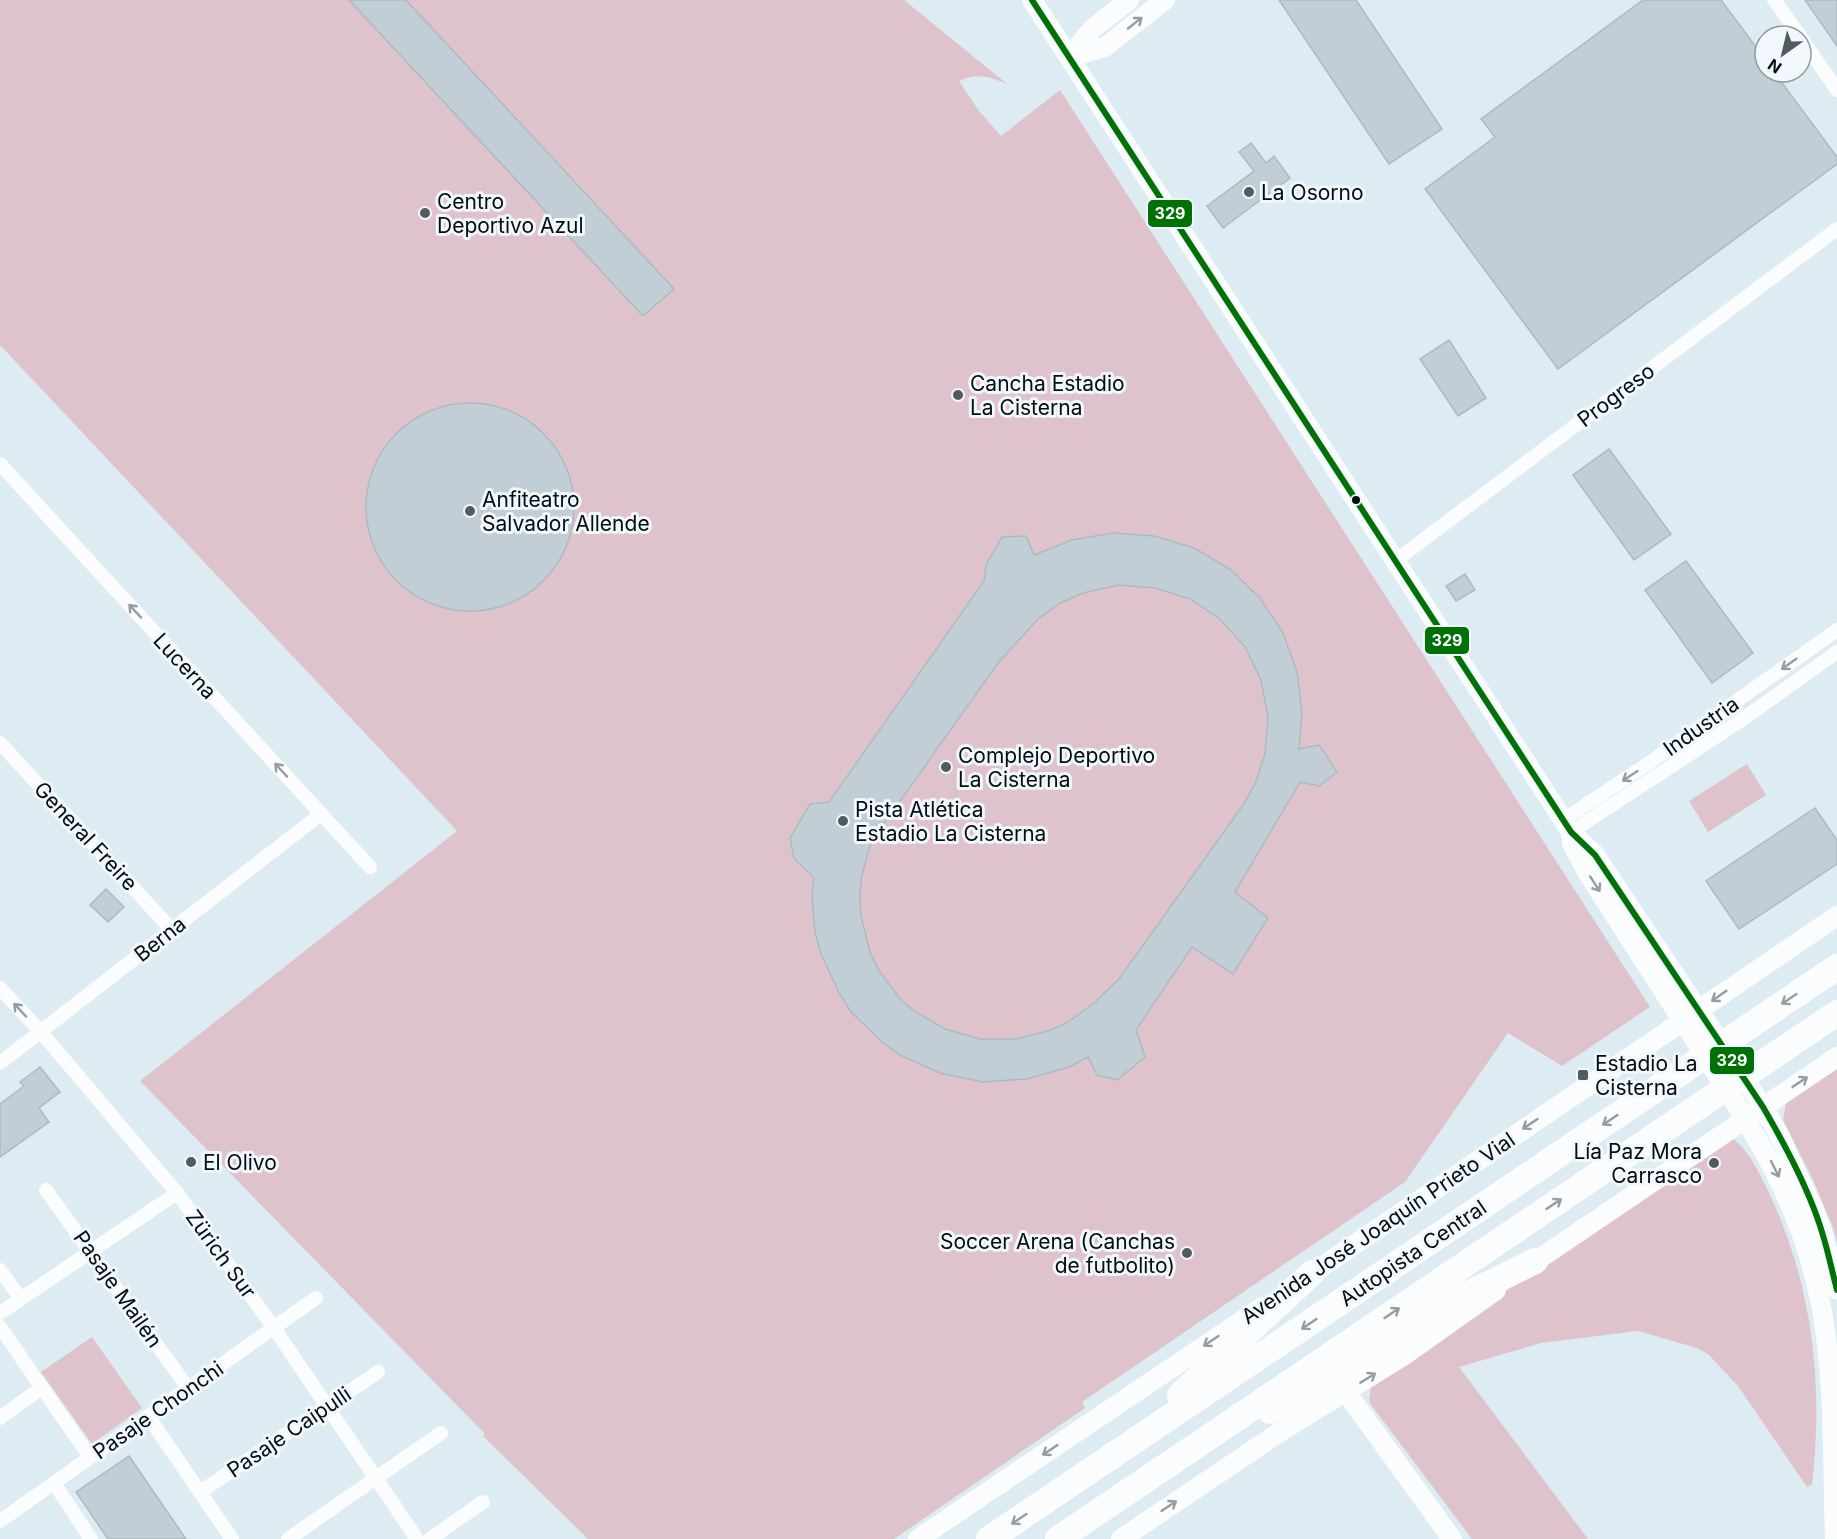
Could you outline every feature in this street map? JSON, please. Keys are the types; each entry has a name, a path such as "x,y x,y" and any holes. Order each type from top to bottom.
{"highway":[{"name":"Autopista Central","path":"989,1539 1837,967"},
{"name":"Autopista Central","path":"1058,1539 1837,1013"},
{"path":"1204,1440 1288,1403 1341,1375 1462,1297 1535,1261"},
{"path":"1120,1452 1312,1273"}],"main road":[{"path":"1032,0 1567,826 1595,855 1702,1033 1742,1112 1761,1142 1785,1191 1799,1227 1818,1290 1829,1362 1834,1539"},
{"path":"1069,57 1092,29 1129,0"},
{"path":"1069,57 1106,47 1165,0"},
{"name":"Avenida José Joaquín Prieto Vial","path":"918,1539 1837,916"},
{"path":"1702,1033 1758,1100 1804,1185 1822,1231 1837,1290"},
{"path":"1121,1539 1283,1430 1403,1356 1758,1100 1837,1057"},
{"path":"1822,1231 1837,1245"},
{"path":"1346,1392 1452,1539"}],"street":[{"path":"1774,0 1791,24"},
{"path":"1813,56 1837,90"},
{"name":"Progreso","path":"1395,561 1837,229"},
{"name":"Lucerna","path":"1,469 370,867"},
{"name":"Industria","path":"1567,826 1646,765 1837,630"},
{"name":"Industria","path":"1567,826 1740,722 1837,652"},
{"name":"General Freire","path":"0,743 172,930"},
{"name":"Berna","path":"0,1063 321,814"},
{"name":"Zürich Sur","path":"0,988 177,1193 274,1328 417,1539"},
{"name":"Pasaje Mailén","path":"46,1190 188,1388"},
{"path":"0,1313 177,1193"},
{"path":"0,1270 21,1299"},
{"name":"Pasaje Chonchi","path":"0,1521 316,1298"},
{"path":"0,1327 90,1457"},
{"name":"Pasaje Caipulli","path":"200,1492 378,1372"},
{"path":"0,1418 41,1388"},
{"path":"148,1416 232,1539"},
{"path":"291,1538 441,1433"},
{"path":"54,1483 91,1539"},
{"path":"430,1539 483,1502"}],"shaded area":[{"name":"Complejo Deportivo La Cisterna","path":"0,0 904,0 1007,84 983,76 959,81 979,111 1001,136 1060,90 1650,1007 1562,1066 1508,1033 1405,1182 1082,1402 1085,1408 894,1539 588,1539 483,1436 485,1434 140,1081 457,831 0,345"},
{"path":"1747,764 1766,795 1708,832 1689,801"},
{"path":"1837,1069 1837,1242 1814,1182 1783,1120 1786,1103"},
{"path":"1731,1137 1748,1154 1767,1189 1795,1260 1804,1296 1815,1371 1815,1446 1812,1484 1807,1487 1738,1386 1708,1354 1697,1348 1638,1331 1541,1343 1459,1367 1588,1539 1472,1539 1369,1402 1371,1385 1611,1217"},
{"path":"92,1337 142,1408 92,1444 41,1372"}],"building":[{"path":"349,0 406,0 674,289 643,316"},
{"path":"1279,0 1356,0 1442,129 1389,164"},
{"path":"1643,0 1721,0 1753,43 1753,84 1783,84 1837,157 1837,164 1558,369 1425,189 1495,137 1481,119"},
{"path":"1805,0 1837,0 1837,46"},
{"name":"La Osorno","path":"1251,143 1266,163 1274,156 1290,178 1223,228 1207,206 1254,171 1239,152"},
{"path":"1449,340 1486,398 1458,416 1420,359"},
{"name":"Anfiteatro Salvador Allende","path":"470,403 490,405 510,411 536,427 550,441 566,467 572,487 574,507 572,527 566,547 550,573 536,587 510,603 490,609 470,611 450,609 430,603 404,587 390,573 374,547 368,527 366,507 368,487 374,467 390,441 404,427 430,411 450,405"},
{"path":"1609,449 1671,534 1634,560 1573,475"},
{"name":"Pista Atlética Estadio La Cisterna","path":"1113,533 1154,536 1194,548 1230,569 1260,598 1283,633 1297,672 1302,713 1299,749 1319,745 1337,772 1319,786 1300,782 1235,892 1268,918 1233,974 1192,947 1136,1030 1145,1057 1117,1080 1097,1075 1088,1057 1069,1067 1027,1079 983,1082 940,1073 900,1055 882,1042 851,1012 839,993 821,954 815,932 812,896 814,878 794,858 790,838 810,804 829,802 984,581 986,565 1002,537 1026,536 1034,555 1072,540","holes":["1119,585 1155,588 1190,599 1220,619 1245,647 1261,680 1268,717 1265,754 1255,784 1243,805 1119,979 1094,1003 1068,1022 1051,1030 1016,1039 980,1039 945,1029 914,1011 900,999 878,969 870,952 861,916 860,898 861,879 871,842 998,663 1038,619 1060,603 1083,593"]},
{"path":"1686,561 1753,653 1712,683 1645,590"},
{"path":"1465,574 1475,590 1456,601 1446,586"},
{"path":"1815,808 1837,840 1837,864 1739,929 1706,881"},
{"path":"106,889 124,907 108,922 90,905"},
{"path":"40,1067 60,1092 39,1108 49,1122 0,1157 0,1104 24,1086 20,1082"},
{"path":"129,1456 186,1539 108,1539 76,1492"}],"transit line":[{"name":"329","path":"1032,0 1571,832 1595,855 1763,1107 1788,1152 1811,1201 1824,1239 1837,1290"}],"place":[{"name":"La Osorno","path":"1249,192"},
{"name":"Centro Deportivo Azul","path":"425,213"},
{"name":"Cancha Estadio La Cisterna","path":"958,395"},
{"name":"Anfiteatro Salvador Allende","path":"470,511"},
{"name":"Complejo Deportivo La Cisterna","path":"946,767"},
{"name":"Pista Atlética Estadio La Cisterna","path":"843,821"},
{"name":"Estadio La Cisterna","path":"1583,1075"},
{"name":"El Olivo","path":"191,1162"},
{"name":"Lía Paz Mora Carrasco","path":"1714,1163"},
{"name":"Soccer Arena (Canchas de futbolito)","path":"1187,1253"}]}
